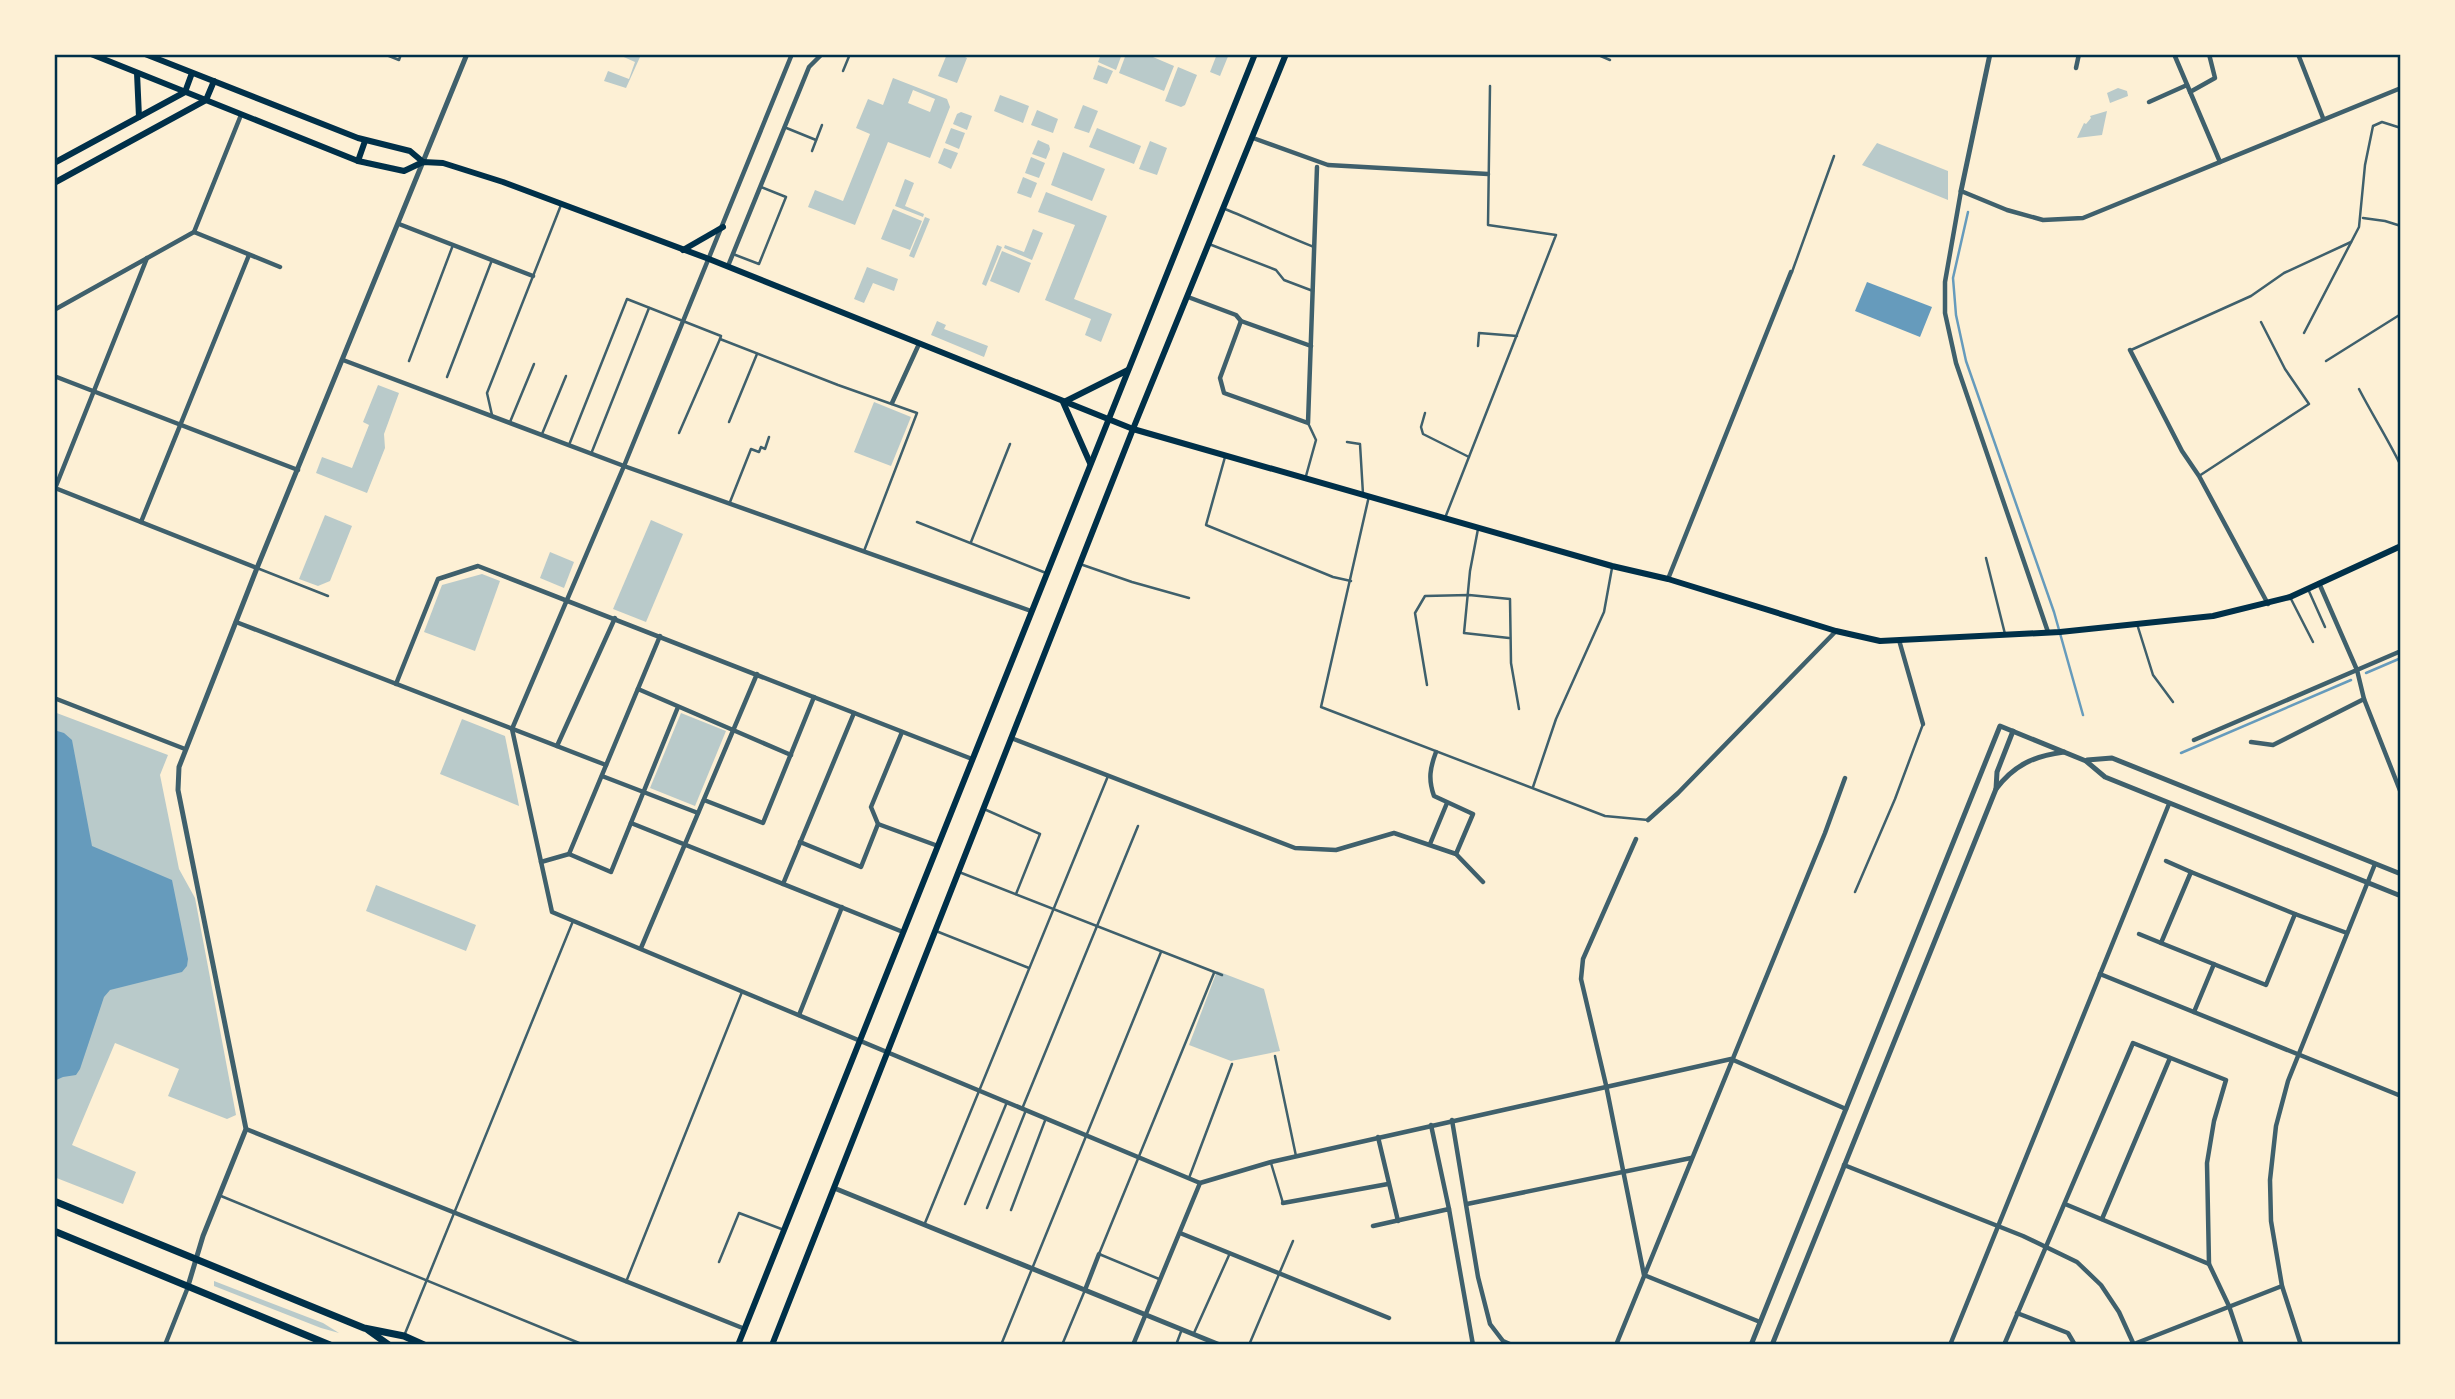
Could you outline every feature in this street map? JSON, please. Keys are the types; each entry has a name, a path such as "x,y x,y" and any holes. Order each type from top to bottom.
{"main road":[{"path":"91,54 358,161 404,171 424,162 443,163 503,182 709,259 1133,429 1305,480 1612,566 1668,579 1836,631 1880,641 2060,632 2213,616 2290,597 2401,546"},
{"path":"145,54 365,141 410,150 424,162"},
{"path":"738,1345 1255,54"},
{"path":"772,1345 1133,429 1286,54"},
{"path":"137,73 139,117"},
{"path":"54,163 185,92 192,73"},
{"path":"54,183 206,100 214,81"},
{"path":"358,161 365,141"},
{"path":"683,250 723,227"},
{"path":"1063,402 1128,370"},
{"path":"1063,402 1090,463"},
{"path":"54,1201 364,1328 404,1336 424,1345"},
{"path":"54,1231 330,1345"},
{"path":"364,1328 389,1345"}],"street":[{"path":"165,1345 246,1129 178,790 178,767 467,54"},
{"path":"792,54 624,466 565,598 512,729 552,912 1200,1183 1296,1156 1731,1059 1846,1109"},
{"path":"728,267 809,67 822,54"},
{"path":"1990,54 1945,282 1945,313 1956,363 2050,632"},
{"path":"2076,68 2079,54"},
{"path":"2174,54 2220,162"},
{"path":"2190,92 2215,78 2209,54"},
{"path":"2298,54 2323,118"},
{"path":"2149,102 2187,85"},
{"path":"1961,191 2007,210 2043,220 2083,218 2401,88"},
{"path":"54,310 194,232 241,115"},
{"path":"1253,138 1317,164 1489,174"},
{"path":"1241,321 1220,378 1224,393 1308,423 1317,164"},
{"path":"399,224 533,276"},
{"path":"194,232 280,267"},
{"path":"141,522 250,255"},
{"path":"148,258 55,489 257,568"},
{"path":"1668,579 1791,272"},
{"path":"1188,297 1236,315 1241,321 1311,346"},
{"path":"892,403 919,343"},
{"path":"2130,350 2182,452 2199,476 2268,604"},
{"path":"344,360 591,454 1031,611"},
{"path":"54,376 298,470"},
{"path":"396,684 438,579 478,566 972,759"},
{"path":"2319,583 2357,670 2364,699 2401,793"},
{"path":"557,746 615,618"},
{"path":"236,622 606,765"},
{"path":"1648,820 1678,793 1836,631"},
{"path":"569,854 660,636"},
{"path":"1899,640 1923,724"},
{"path":"2194,740 2401,651"},
{"path":"641,948 757,674"},
{"path":"638,689 790,755"},
{"path":"704,800 763,823 814,697"},
{"path":"54,698 185,749"},
{"path":"2251,742 2273,745 2364,699"},
{"path":"541,862 569,854 611,872 678,706"},
{"path":"783,884 854,713"},
{"path":"1751,1345 2000,726 2087,761 2105,777 2401,897"},
{"path":"1996,789 1997,772 2013,731"},
{"path":"800,842 861,867 877,824 871,807 902,732"},
{"path":"1012,738 1295,848 1335,850 1394,833 1456,854 1483,882"},
{"path":"1436,752 1429,782 1434,796 1473,814 1456,854"},
{"path":"1772,1345 1996,789 2005,777 2020,765 2034,758 2066,752"},
{"path":"2087,761 2112,758 2401,874"},
{"path":"601,776 698,813"},
{"path":"1616,1345 1845,778"},
{"path":"1429,845 1447,803"},
{"path":"1950,1345 2169,804"},
{"path":"631,823 903,932"},
{"path":"877,824 938,846"},
{"path":"1636,839 1583,959 1581,979 1606,1085 1644,1275"},
{"path":"2166,862 2347,933"},
{"path":"2301,1345 2282,1286 2271,1222 2271,1170 2279,1111 2298,1055 2375,864"},
{"path":"2161,943 2191,872"},
{"path":"799,1015 842,907"},
{"path":"2139,934 2266,985 2295,914"},
{"path":"2194,1012 2214,964"},
{"path":"2100,974 2401,1096"},
{"path":"2004,1345 2133,1043 2225,1080 2207,1163 2209,1264 2230,1306 2242,1345"},
{"path":"2102,1219 2170,1058"},
{"path":"1452,1120 1478,1277 1490,1324 1503,1340 1512,1345"},
{"path":"1431,1125 1473,1345"},
{"path":"246,1129 745,1329"},
{"path":"1378,1137 1398,1221"},
{"path":"1467,1204 1692,1157"},
{"path":"1844,1165 1997,1226 2077,1262 2101,1285 2119,1312 2134,1344 2282,1286"},
{"path":"1133,1345 1200,1183"},
{"path":"1283,1203 1388,1184"},
{"path":"834,1188 1217,1344"},
{"path":"2065,1204 2209,1264"},
{"path":"1373,1226 1449,1209"},
{"path":"1180,1233 1389,1318"},
{"path":"1085,1290 1099,1254"},
{"path":"1644,1275 1760,1322"},
{"path":"2017,1312 2068,1333 2075,1345"}],"lane":[{"path":"384,54 399,60 401,54"},
{"path":"843,71 850,54"},
{"path":"1596,54 1610,60"},
{"path":"1445,518 1556,234 1488,225 1490,86"},
{"path":"2304,333 2362,218 2365,165 2373,126 2382,122 2401,128"},
{"path":"811,151 822,125"},
{"path":"784,127 816,140"},
{"path":"1791,272 1834,156"},
{"path":"733,254 759,264 786,197 760,187"},
{"path":"492,416 487,393 561,205"},
{"path":"1224,208 1265,224 1276,233 1314,247"},
{"path":"2362,218 2401,226"},
{"path":"2130,350 2251,296 2284,273 2351,242"},
{"path":"1209,244 1276,270 1284,280 1313,292"},
{"path":"409,361 453,245"},
{"path":"447,377 492,260"},
{"path":"569,445 627,299 721,336 720,338 757,354 917,413 864,551"},
{"path":"591,454 649,308"},
{"path":"2326,361 2401,314"},
{"path":"2199,476 2309,404 2285,369 2261,322"},
{"path":"1479,346 1479,332 1517,336"},
{"path":"679,433 720,338"},
{"path":"729,422 757,354"},
{"path":"510,422 534,364"},
{"path":"542,434 566,376"},
{"path":"2359,389 2378,426 2388,437 2401,466"},
{"path":"1426,413 1421,427 1423,435 1469,457"},
{"path":"1305,480 1316,440 1308,423"},
{"path":"729,503 751,449 759,452 761,447 765,449 769,438"},
{"path":"1347,442 1360,444 1366,495 1351,581 1321,707 1605,816 1648,820"},
{"path":"971,543 1010,444"},
{"path":"1225,457 1206,525 1333,577 1351,581"},
{"path":"917,522 1046,573"},
{"path":"1478,527 1464,633 1509,638"},
{"path":"1986,558 2005,634"},
{"path":"1080,564 1189,598"},
{"path":"1533,787 1556,719 1604,612 1612,566"},
{"path":"257,568 328,596"},
{"path":"2308,589 2325,628"},
{"path":"1427,685 1415,613 1425,596 1469,595 1510,599 1509,638 1519,709"},
{"path":"2290,597 2314,642"},
{"path":"2137,624 2153,675 2173,702"},
{"path":"1855,891 1895,799 1923,724"},
{"path":"924,1224 1108,776"},
{"path":"984,809 1040,834 1016,894"},
{"path":"987,1208 1138,826"},
{"path":"959,872 1222,975"},
{"path":"404,1336 573,921"},
{"path":"936,931 1029,968"},
{"path":"1001,1345 1161,952"},
{"path":"1161,1279 1099,1254 1214,973"},
{"path":"626,1282 742,991"},
{"path":"1275,1056 1296,1156"},
{"path":"1189,1178 1232,1064"},
{"path":"965,1204 1007,1102"},
{"path":"1011,1210 1046,1118"},
{"path":"1271,1162 1283,1203"},
{"path":"220,1195 584,1345"},
{"path":"719,1262 739,1213 784,1230"},
{"path":"1249,1345 1293,1241"},
{"path":"1194,1334 1230,1253"},
{"path":"1062,1345 1085,1290"},
{"path":"1176,1345 1182,1329"}],"shaded area":[{"path":"617,54 638,54 640,57 626,88 604,81 608,71 629,79 635,62"},
{"path":"947,54 959,54 967,58 957,83 938,76"},
{"path":"1101,54 1122,54 1116,70 1098,62"},
{"path":"1126,54 1146,54 1174,66 1164,91 1119,73"},
{"path":"1217,54 1229,54 1220,76 1210,72"},
{"path":"1098,65 1113,71 1107,84 1093,79"},
{"path":"1178,67 1197,75 1185,105 1181,107 1165,101"},
{"path":"893,78 947,99 950,107 930,158 888,142 855,225 808,207 815,190 843,201 870,134 856,128 868,99 883,105","holes":["913,90 935,99 930,112 908,103"]},
{"path":"2118,88 2127,91 2128,96 2110,103 2107,93"},
{"path":"1000,95 1029,106 1023,123 994,111"},
{"path":"1083,105 1098,111 1089,133 1074,128"},
{"path":"1037,110 1058,119 1053,133 1031,125"},
{"path":"2107,111 2102,135 2077,138 2090,116"},
{"path":"961,112 972,116 967,130 953,124 957,114"},
{"path":"951,128 965,133 959,149 945,143"},
{"path":"1097,128 1141,146 1134,164 1089,147"},
{"path":"1038,140 1049,145 1046,159 1032,154"},
{"path":"1150,141 1167,148 1157,175 1139,169"},
{"path":"1877,143 1948,171 1948,200 1862,165"},
{"path":"944,148 958,153 951,169 938,163"},
{"path":"1063,152 1105,169 1092,201 1051,185"},
{"path":"1031,157 1045,163 1039,178 1025,173"},
{"path":"1023,177 1037,183 1031,198 1017,193"},
{"path":"905,179 914,183 905,206 924,214 923,217 895,206"},
{"path":"1046,192 1107,216 1074,299 1112,314 1101,342 1085,335 1091,319 1045,300 1075,225 1038,212"},
{"path":"893,209 922,221 910,250 881,239"},
{"path":"925,217 930,219 914,258 909,256"},
{"path":"1033,229 1043,233 1032,260 1004,248 1005,245 1024,252"},
{"path":"997,245 1002,247 986,286 982,284"},
{"path":"1002,251 1031,263 1019,293 990,281"},
{"path":"867,267 898,279 894,291 873,283 864,303 854,299"},
{"path":"937,321 946,325 944,329 988,346 984,357 931,335"},
{"path":"378,385 399,393 384,434 385,448 367,493 316,473 322,457 352,468 369,425 363,422"},
{"path":"874,402 911,417 891,466 854,452"},
{"path":"325,515 352,526 330,581 318,586 299,579"},
{"path":"651,520 683,534 646,622 613,609"},
{"path":"550,552 574,562 564,588 540,578"},
{"path":"482,574 500,581 475,651 424,632 442,585"},
{"path":"54,712 168,755 160,775 179,869 195,898 236,1115 227,1119 168,1096 179,1069 115,1043 72,1145 136,1172 123,1204 54,1177"},
{"path":"681,713 726,731 695,806 650,788"},
{"path":"462,719 505,736 519,806 440,774"},
{"path":"376,885 476,925 466,951 366,911"},
{"path":"1217,971 1264,989 1280,1051 1231,1061 1189,1045"},
{"path":"214,1281 323,1323 339,1333 214,1286"}],"water":[{"path":"1867,282 1932,307 1920,337 1855,311"},
{"path":"54,730 64,733 72,740 92,846 172,880 188,959 182,972 110,990 104,997 80,1069 76,1075 54,1081"}],"waterway":[{"path":"1968,212 1953,278 1956,315 1966,361 2054,612 2083,715"},
{"path":"2366,673 2401,658"},
{"path":"2181,753 2351,680"}]}
